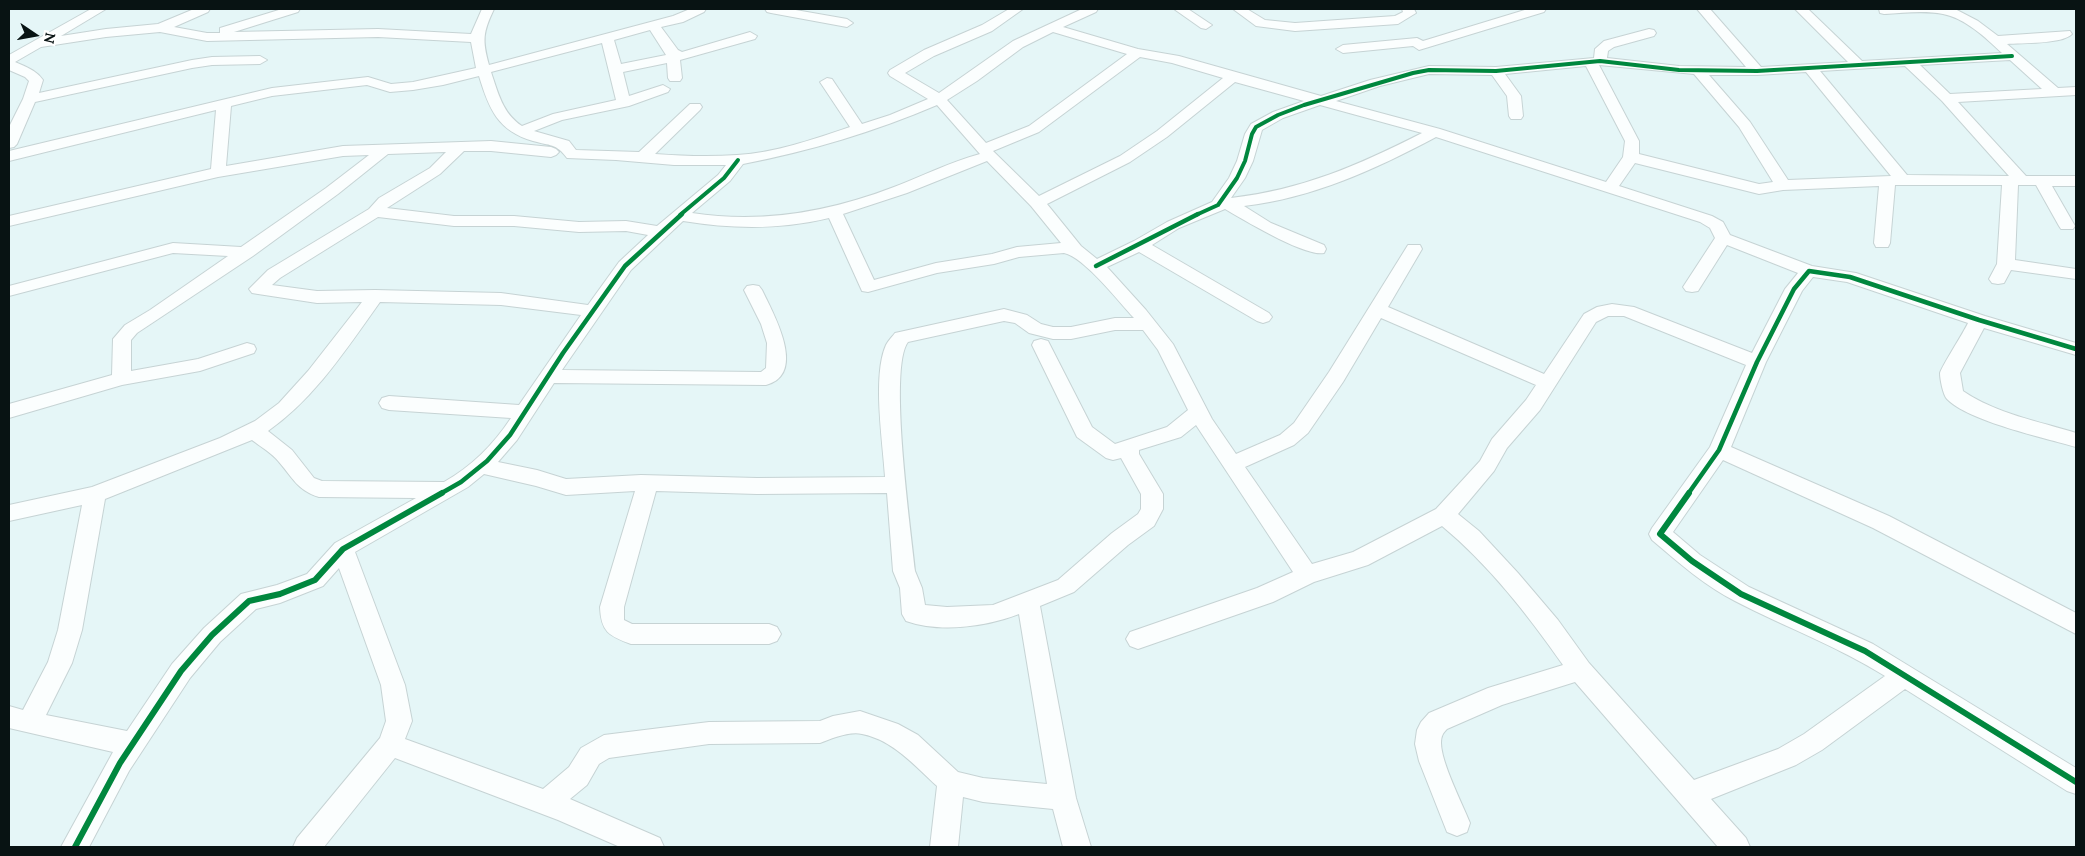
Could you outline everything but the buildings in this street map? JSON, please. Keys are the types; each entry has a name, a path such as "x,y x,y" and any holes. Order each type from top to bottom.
{"street":[{"path":"9,48 81,9"},
{"path":"9,60 100,9"},
{"path":"160,28 204,9"},
{"path":"207,37 294,9"},
{"path":"488,9 479,23 477,38 480,61 493,98 503,119 530,137 564,144 572,155"},
{"path":"9,156 280,91 368,81 390,88 412,86 485,71 512,62 678,19 700,9"},
{"path":"771,9 847,22"},
{"path":"1017,9 987,28 929,53 895,73 939,99 987,153 1037,203 1075,250 1096,266 1148,324 1166,348 1199,412 1257,503 1307,575"},
{"path":"9,222 218,172 343,150 490,146 572,155 738,160 800,148 896,118 939,99 1029,38 1092,9"},
{"path":"1180,9 1206,25"},
{"path":"1240,9 1261,23 1295,27 1398,20 1410,13 1408,9"},
{"path":"1343,49 1418,44 1540,9"},
{"path":"1703,9 1757,71"},
{"path":"1801,9 1859,65"},
{"path":"1884,10 1936,9 1950,11 1962,16 1994,40 2054,92"},
{"path":"1398,20 1418,44 1429,70"},
{"path":"653,26 676,56 675,78"},
{"path":"38,44 106,33 160,28 207,37 378,33 477,38"},
{"path":"1052,28 1137,53 1174,59 1435,132 1706,219 1717,225 1723,238 1809,271 1827,272 1850,277 1979,320 2076,349"},
{"path":"1609,189 1630,158 1632,141 1596,62 1602,49 1609,44 1649,33"},
{"path":"1994,40 2033,39 2065,34"},
{"path":"615,69 676,56 750,36"},
{"path":"607,38 624,103"},
{"path":"680,216 711,222 750,224 812,218 878,198 968,162 1034,129 1137,53"},
{"path":"1224,204 1245,161 1252,134 1256,127 1278,115 1304,105 1375,83 1429,70 1496,71 1596,62 1699,71 1757,71 2012,56"},
{"path":"30,99 192,64 212,61 260,60"},
{"path":"1908,62 1947,98 2016,182 2002,271 2076,274"},
{"path":"9,65 30,74 36,80 30,99 23,110 9,144"},
{"path":"1810,68 1895,180 1882,242"},
{"path":"1496,71 1514,96 1516,116"},
{"path":"1699,71 1745,125 1783,186"},
{"path":"1037,203 1125,159 1162,134 1233,77"},
{"path":"827,82 859,130"},
{"path":"522,131 558,117 624,103 663,90"},
{"path":"1947,98 2076,91"},
{"path":"218,172 224,103"},
{"path":"642,158 695,106"},
{"path":"1096,266 1140,245 1173,226 1224,204 1276,197 1326,180 1397,151 1435,132"},
{"path":"459,148 435,171 386,201 375,212 274,274 258,289 317,297 375,296 501,299 593,311"},
{"path":"121,379 122,339 131,329 247,252 332,191 384,150"},
{"path":"1630,158 1758,190 1783,186 1895,180 2076,181"},
{"path":"75,847 120,763 180,671 212,635 249,601 280,594 315,580 343,549 446,490 481,466 510,436 563,354 626,266 660,232 724,178 738,160"},
{"path":"2042,181 2067,226"},
{"path":"1224,204 1265,226 1318,249"},
{"path":"834,211 868,286 936,268 1017,252 1064,248 1075,250"},
{"path":"375,212 454,220 514,221 579,227 626,226 660,232"},
{"path":"1692,287 1723,238"},
{"path":"1140,245 1263,317"},
{"path":"9,291 173,248 247,252"},
{"path":"1233,464 1287,440 1301,428 1336,377 1414,249"},
{"path":"1809,271 1794,289 1757,362 1720,450 1660,534 1692,561 1741,594 1865,651 2076,782"},
{"path":"549,376 766,379 775,370 776,343 770,324 753,290"},
{"path":"9,513 95,494 227,443 253,430 286,408 334,353 375,296"},
{"path":"1378,309 1548,383"},
{"path":"1138,639 1265,595 1307,575 1360,559 1444,515 1488,466 1499,444 1533,405 1590,318 1601,310 1628,311 1757,362"},
{"path":"1128,446 1129,455 1142,474 1152,494 1152,509 1146,520 1120,539 1066,586 994,614 947,617 914,614 911,588 904,571 890,413 890,370 895,346 902,337 1004,315 1021,319 1035,329 1053,333 1071,333 1115,324 1148,324"},
{"path":"1979,320 1950,373 1954,394 1965,404 2076,440"},
{"path":"1041,345 1084,432 1113,453 1128,446 1174,432 1199,412"},
{"path":"9,411 121,379 200,365 247,349"},
{"path":"388,403 526,412"},
{"path":"253,430 285,455 307,483 319,489 446,490"},
{"path":"1720,450 1881,522 2076,624"},
{"path":"481,466 537,478 566,487 648,483 767,486 896,485"},
{"path":"648,483 612,607 612,622 618,630 631,634 769,634"},
{"path":"95,494 70,630 60,663 19,719 52,728 133,744"},
{"path":"1444,515 1470,537 1510,579 1550,627 1580,670 1736,847"},
{"path":"307,847 390,744 400,721 393,685 343,549"},
{"path":"1028,601 1063,798 1077,847"},
{"path":"1457,823 1432,761 1428,744 1430,730 1438,721 1497,696 1580,670"},
{"path":"1691,794 1787,757 1812,742 1904,676"},
{"path":"546,803 578,776 590,756 604,747 709,733 820,732 833,727 860,722 888,732 909,743 952,782 983,790 1063,798"},
{"path":"390,744 546,803 650,847"},
{"path":"944,847 952,782"}],"cycle path":[{"path":"1096,266 1140,245 1173,225 1218,205 1237,178 1245,161 1252,134 1256,127 1278,115 1304,105 1413,73 1429,70 1496,71 1600,61 1679,70 1757,71 2012,56"},
{"path":"75,847 120,763 181,671 212,635 249,601 280,594 315,580 343,549 461,482 487,461 510,435 563,353 625,266 660,232 724,178 738,160"},
{"path":"2076,349 1979,320 1850,277 1809,271 1794,289 1757,362 1719,450 1660,534 1692,561 1741,594 1865,651 2076,782"}]}
